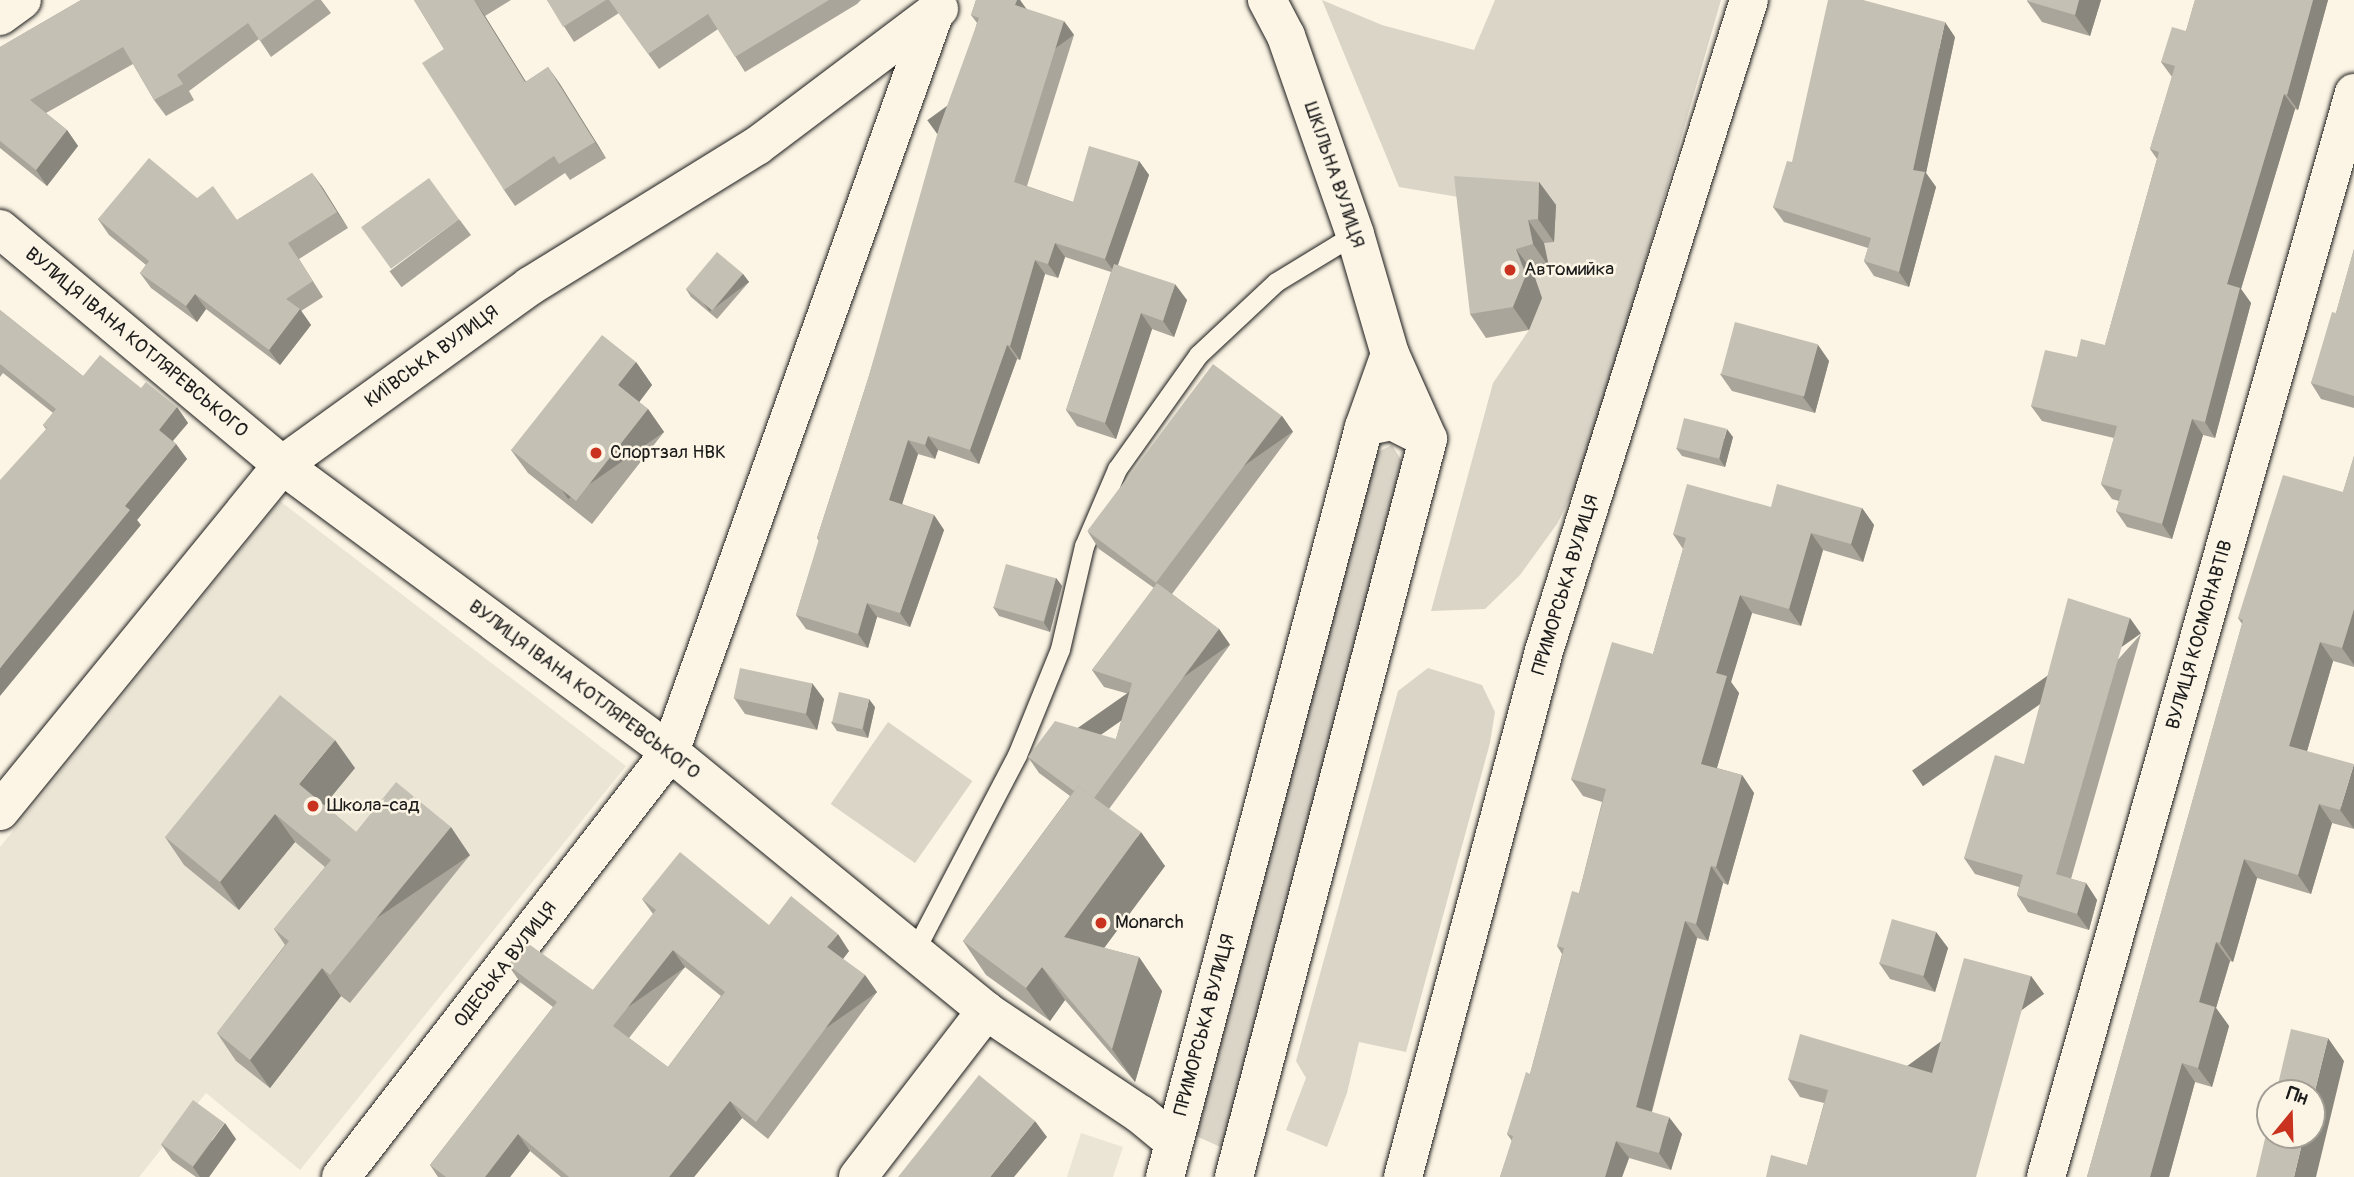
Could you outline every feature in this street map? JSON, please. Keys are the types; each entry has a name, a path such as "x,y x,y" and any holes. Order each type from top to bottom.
{"street":[{"path":"0,16 22,0"},
{"name":"ШКІЛЬНА ВУЛИЦЯ","path":"1267,0 1286,36 1355,233 1390,354 1428,439"},
{"name":"ПРИМОРСЬКА ВУЛИЦЯ","path":"1403,1177 1544,651 1749,0"},
{"name":"КИЇВСЬКА ВУЛИЦЯ","path":"0,811 282,465 530,286 757,146 944,6"},
{"name":"ОДЕСЬКА ВУЛИЦЯ","path":"351,1174 670,752 944,6"},
{"name":"ВУЛИЦЯ КОСМОНАВТІВ","path":"2046,1177 2354,93"},
{"name":"ВУЛИЦЯ ІВАНА КОТЛЯРЕВСЬКОГО","path":"0,229 282,465 670,752 986,1011 1140,1114 1169,1160"},
{"name":"ПРИМОРСЬКА ВУЛИЦЯ","path":"1169,1160 1364,427 1390,354"},
{"path":"1234,1177 1428,439 1392,421 1364,427"},
{"path":"858,1177 986,1011"}],"lane":[{"path":"914,952 1017,755 1059,649 1084,545 1117,469 1198,355 1276,282 1355,233"}],"shaded area":[{"path":"1322,0 1382,25 1474,50 1495,0 1721,0 1587,464 1557,524 1520,575 1485,609 1431,611 1493,383 1529,330 1542,298 1533,272 1549,267 1544,243 1470,199 1399,187"},
{"path":"1392,445 1403,463 1225,1149 1196,1136 1372,455"},
{"name":"Школа-сад","path":"280,501 626,766 300,1170 206,1093 139,1177 0,1177 0,847"},
{"path":"1428,668 1482,685 1495,712 1490,743 1406,1052 1359,1042 1347,1093 1327,1147 1286,1130 1306,1078 1296,1061 1398,691"},
{"path":"888,722 972,781 915,863 831,804"},
{"path":"1081,1133 1123,1147 1113,1177 1067,1177"}],"building":[{"path":"81,0 315,0 260,41 248,23 177,75 183,84 154,100 123,47 30,100 67,130 36,170 0,141 0,47"},
{"path":"414,0 474,0 525,82 548,67 595,142 559,164 554,156 504,190 422,63 444,49"},
{"path":"547,0 606,0 563,27"},
{"path":"609,0 829,0 735,57 708,14 648,54"},
{"path":"976,0 1017,0 1015,5 1064,21 1014,182 1073,202 1089,146 1139,161 1105,259 1055,243 1048,264 1035,260 1010,346 1007,345 970,450 928,436 925,445 908,440 889,500 934,515 900,613 867,603 858,634 796,615 819,539 817,538 868,379 939,128 979,18 971,15"},
{"path":"1828,0 1863,0 1945,22 1913,170 1925,172 1899,272 1864,261 1871,238 1773,207 1787,161 1792,162"},
{"path":"2027,0 2079,0 2075,15"},
{"path":"2195,0 2313,0 2287,95 2284,94 2227,284 2240,288 2205,422 2192,419 2162,524 2116,511 2122,490 2101,484 2117,426 2031,406 2045,350 2077,357 2081,339 2105,345 2159,152 2150,149 2175,66 2161,62 2172,27 2186,31"},
{"path":"149,158 197,198 213,186 237,220 312,173 337,212 288,243 313,281 286,299 300,309 269,350 195,294 186,306 140,273 149,261 98,219"},
{"name":"Автомийка","path":"1454,176 1539,182 1538,219 1528,220 1533,244 1516,249 1526,275 1513,307 1470,314"},
{"path":"429,178 459,219 391,269 361,227"},
{"path":"2354,249 2354,396 2311,383 2332,312 2336,313"},
{"path":"717,252 743,274 712,311 686,289"},
{"path":"1114,264 1175,284 1163,321 1141,313 1105,423 1066,410"},
{"path":"0,310 83,376 100,355 141,388 146,382 177,407 159,430 176,444 125,506 130,510 0,668 0,480 47,428 43,425 56,409 0,364"},
{"path":"1735,322 1818,344 1804,396 1721,374"},
{"name":"Спортзал НВК","path":"602,335 636,362 618,385 648,409 576,501 511,450"},
{"path":"1213,364 1282,416 1156,583 1087,531"},
{"path":"1684,418 1727,429 1719,459 1677,448"},
{"path":"2354,456 2354,609 2342,648 2320,642 2289,746 2354,764 2340,810 2319,804 2298,875 2244,859 2220,943 2216,942 2199,1002 2215,1007 2198,1068 2182,1063 2150,1177 2087,1177 2243,620 2238,618 2283,475 2343,492"},
{"path":"1687,484 1771,507 1777,484 1862,508 1851,544 1811,533 1789,609 1740,595 1716,673 1727,676 1701,764 1742,775 1716,867 1711,866 1696,924 1685,921 1636,1107 1669,1117 1659,1153 1616,1141 1605,1177 1500,1177 1513,1136 1507,1134 1526,1072 1530,1074 1564,948 1557,946 1572,891 1579,893 1606,789 1571,779 1612,642 1653,654 1686,538 1673,534"},
{"path":"1006,564 1056,578 1044,622 994,607"},
{"path":"1157,583 1219,629 1094,798 1078,786 1074,791 1028,757 1055,721 1116,739 1132,683 1092,670"},
{"path":"2068,598 2130,618 2056,874 2086,883 2077,914 2017,895 2023,875 1964,858 1995,755 2024,764"},
{"path":"740,668 812,683 806,714 734,698"},
{"path":"839,692 869,699 862,729 832,722"},
{"path":"280,695 335,740 299,784 356,832 396,782 451,827 330,975 322,968 250,1060 217,1033 289,941 274,929 331,860 275,814 220,882 165,837"},
{"path":"1078,786 1141,832 1064,937 1139,957 1112,1049 1042,967 1026,988 963,941"},
{"path":"680,852 769,925 791,896 838,934 827,947 865,975 756,1122 730,1101 669,1177 569,1177 518,1134 485,1177 446,1177 430,1165 557,1002 508,965 526,942 593,990 656,910 642,899","holes":["673,950 725,992 668,1067 613,1026"]},
{"path":"1892,919 1936,932 1924,976 1879,963"},
{"path":"1964,958 2031,976 1976,1177 1766,1177 1771,1155 1807,1165 1828,1090 1788,1079 1800,1034 1932,1073"},
{"path":"2291,1029 2328,1038 2318,1079 2279,1079"},
{"path":"979,1075 1035,1121 990,1177 898,1177"},
{"path":"193,1100 225,1123 193,1167 161,1144"},
{"path":"2263,1149 2301,1149 2294,1177 2256,1177"}],"place":[{"name":"Автомийка","path":"1510,270"},
{"name":"Спортзал НВК","path":"596,453"},
{"name":"Школа-сад","path":"313,806"},
{"name":"Monarch","path":"1101,923"}]}
